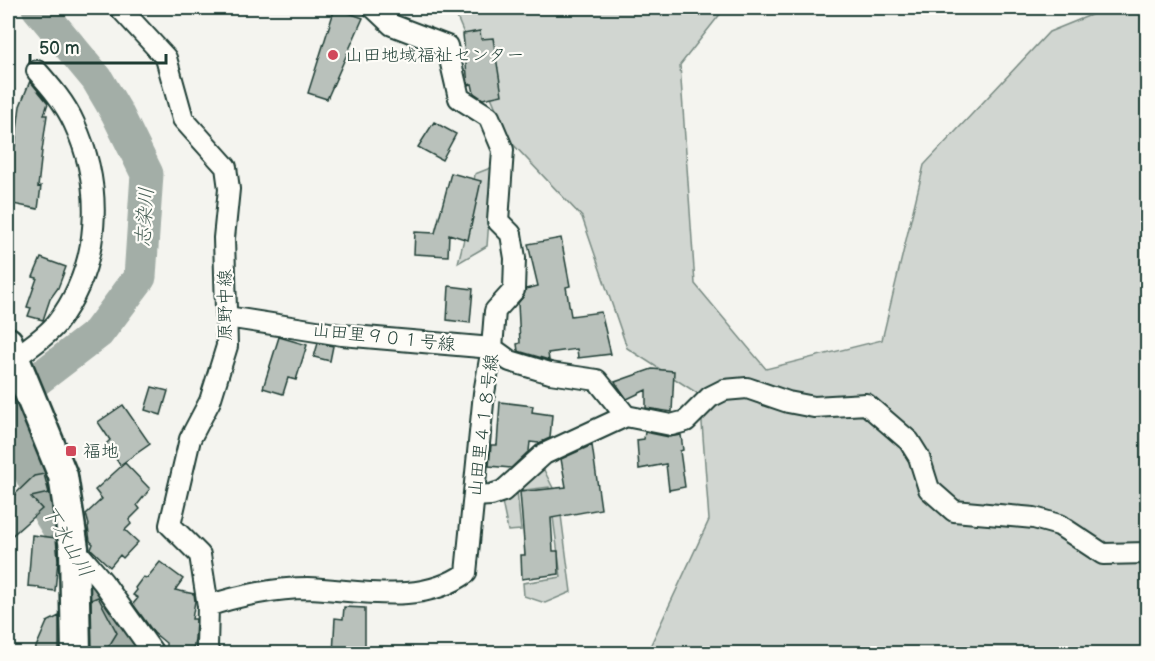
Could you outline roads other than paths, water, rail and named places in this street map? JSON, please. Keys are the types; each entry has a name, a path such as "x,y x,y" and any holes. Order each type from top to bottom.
{"street":[{"name":"原野中線","path":"120,8 166,58 183,119 226,167 228,189 224,238 227,346 210,401 190,439 170,525 200,555 208,606 207,647 209,654"},
{"name":"山田里４１８号線","path":"208,606 233,597 305,588 402,594 452,584 466,573 484,393 492,348 495,311 514,290 515,258 511,234 498,221 503,150 489,117 459,98 447,46 393,25 374,8"},
{"path":"37,71 60,97 74,122 86,154 95,214 86,267 73,298 56,324 11,350 63,476 74,548 76,654"},
{"name":"山田里９０１号線","path":"227,317 342,335 492,348 510,361 550,373 597,380 626,416"},
{"path":"474,496 491,495 502,491 544,453 626,416 671,425 686,422 710,397 724,390 747,388 788,402 814,407 866,404 909,441 920,457 928,489 954,511 1034,518 1059,525 1103,554 1148,553"},
{"path":"74,548 103,582 154,654"}],"waterway":[{"name":"志染川","path":"8,402 98,333 140,277 147,174 117,113 97,79 38,8"},
{"name":"下氷山川","path":"8,425 50,515 137,654"}],"place":[{"name":"山田地域福祉センター","path":"333,55"},
{"name":"福地","path":"71,451"}]}
